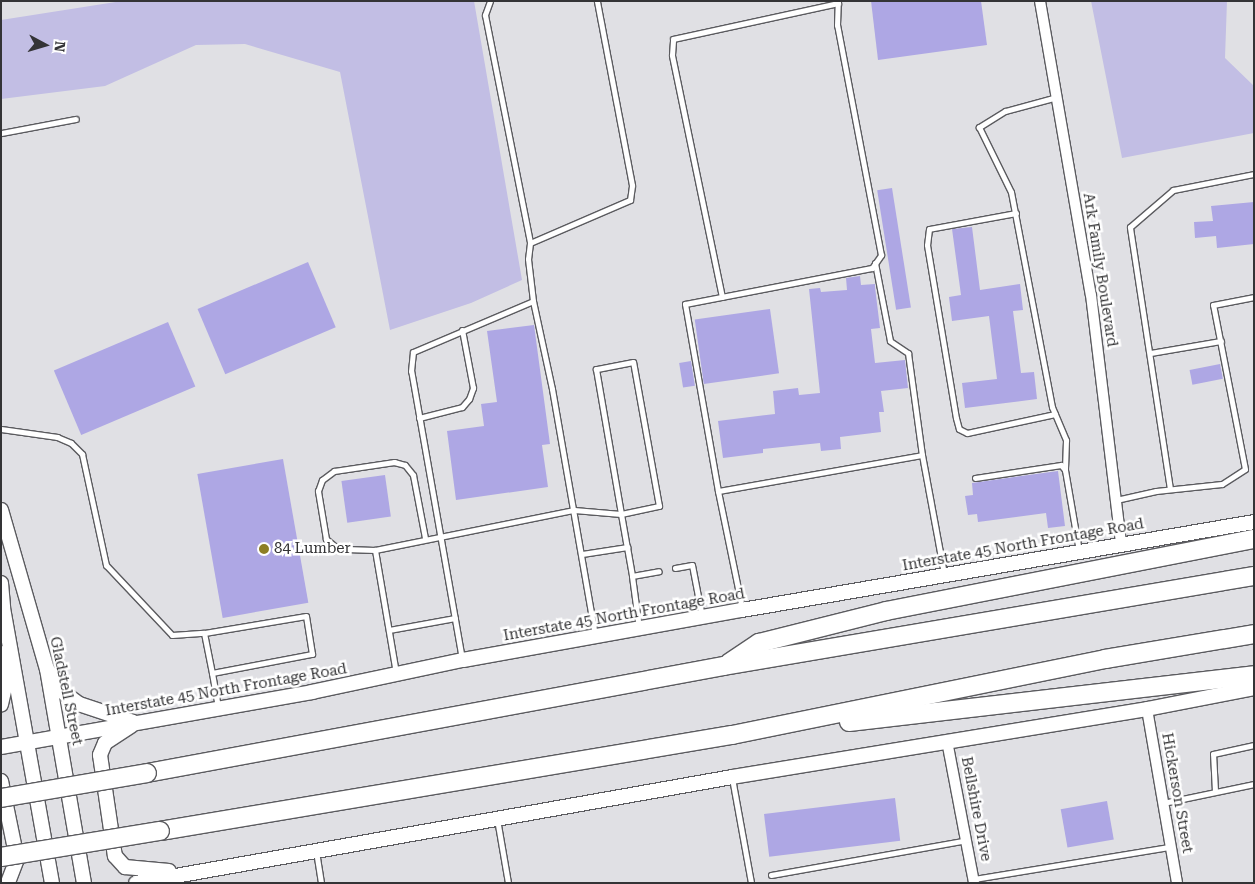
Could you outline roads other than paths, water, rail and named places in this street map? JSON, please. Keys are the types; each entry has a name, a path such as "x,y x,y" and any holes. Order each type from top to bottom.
{"highway":[{"path":"724,666 759,643 886,611 1254,539"},
{"path":"1,798 147,773 724,666 1254,576"},
{"path":"1,857 732,735 1104,659 1254,634"},
{"path":"732,735 1254,675"}],"main road":[{"name":"Gladstell Street","path":"1,510 47,670 84,883"},
{"name":"Interstate 45 North Frontage Road","path":"1,747 218,708 463,660 596,638 742,610 944,577 1079,551 1254,522"},
{"path":"1,583 26,744 52,883"},
{"path":"1,654 5,687 1,705"},
{"path":"47,670 64,692 79,704 136,723"},
{"path":"143,882 732,777 1147,709 1254,688"},
{"path":"136,723 105,744 100,755 115,856 125,867 197,872"},
{"path":"1,781 17,859 8,883"}],"street":[{"name":"Ark Family Boulevard","path":"1040,1 1091,295 1121,544"},
{"name":"Hickerson Street","path":"1147,709 1177,883"},
{"name":"Bellshire Drive","path":"947,741 968,840 974,881"}],"lane":[{"path":"490,1 485,15 530,243 528,259 533,300 574,510 596,638"},
{"path":"530,243 630,200 632,185 597,1"},
{"path":"722,297 672,56 673,39 838,2 837,25 881,255 872,268 722,297 685,304 718,492 742,610"},
{"path":"1057,97 1005,111 979,127 1011,192 1016,213 1040,351 1055,414 1066,440 1065,470 1079,551"},
{"path":"1,133 76,119"},
{"path":"1170,489 1130,227 1173,190 1254,174"},
{"path":"1016,213 929,229 927,245 956,418 962,432 967,433 1055,414"},
{"path":"876,263 890,341 908,353 922,455 944,577"},
{"path":"1115,500 1170,489 1222,484 1245,470 1213,305 1254,297"},
{"path":"463,660 411,371 413,352 533,300"},
{"path":"419,418 462,407 469,399 473,388 462,330"},
{"path":"1150,353 1221,341"},
{"path":"425,538 413,476 405,465 394,462 334,471 322,480 318,491 326,539 338,550 375,550 425,538 574,510 621,514 659,506 633,362 596,369 621,514 632,576 640,630"},
{"path":"1,429 57,437 71,443 82,454 106,565 172,635 204,633 306,616 312,654 212,673"},
{"path":"718,492 922,455"},
{"path":"975,478 1056,465 1065,470"},
{"path":"582,554 627,547"},
{"path":"375,550 396,674"},
{"path":"675,568 692,564 702,618"},
{"path":"632,576 658,571"},
{"path":"389,630 455,618"},
{"path":"204,633 218,708"},
{"path":"1215,791 1213,754 1254,744"},
{"path":"732,777 751,883"},
{"path":"1163,803 1254,784"},
{"path":"497,819 508,883"},
{"path":"771,875 968,840"},
{"path":"974,881 1170,847"},
{"path":"316,850 321,883"}],"place":[{"name":"84 Lumber","path":"264,549"}]}
